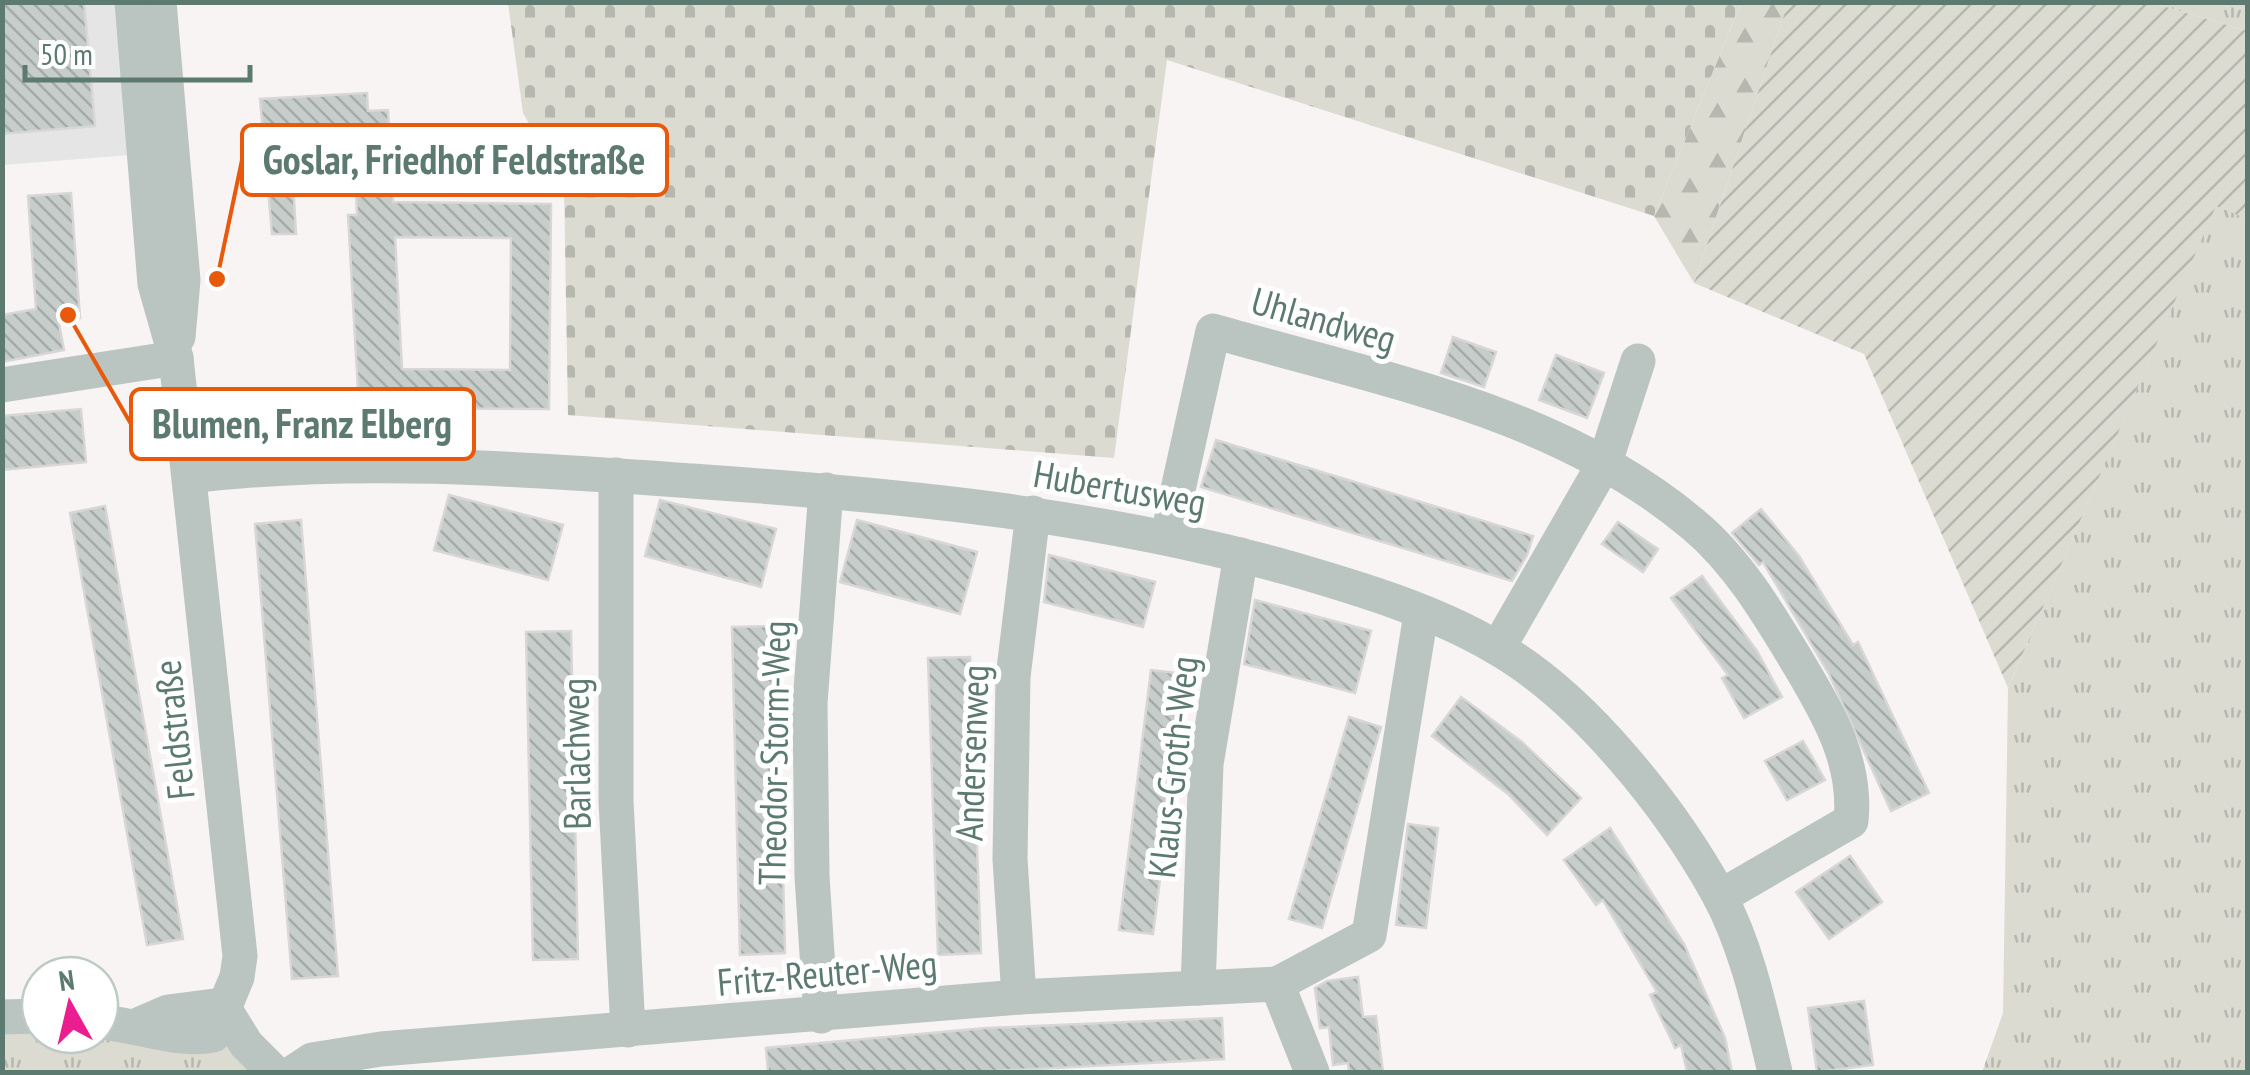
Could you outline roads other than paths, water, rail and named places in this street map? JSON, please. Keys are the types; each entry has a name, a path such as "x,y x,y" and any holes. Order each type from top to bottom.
{"street":[{"name":"Feldstraße","path":"132,2 155,284 176,358 240,956 237,977 222,1005"},
{"name":"Feldstraße","path":"159,2 183,280 176,358"},
{"name":"Uhlandweg","path":"1168,535 1213,331 1511,418 1605,462 1697,528 1764,607 1833,723 1854,790 1851,821 1720,897"},
{"path":"2,384 176,358"},
{"path":"1498,648 1605,462 1638,361"},
{"name":"Hubertusweg","path":"190,476 402,464 826,490 1033,512 1168,535 1343,584 1498,648 1570,705 1643,782 1720,897 1757,997 1774,1072"},
{"name":"Barlachweg","path":"616,475 616,801 628,1030"},
{"name":"Theodor-Storm-Weg","path":"820,1016 812,876 810,703 826,490"},
{"name":"Andersenweg","path":"1019,997 1010,859 1014,678 1033,512"},
{"name":"Klaus-Groth-Weg","path":"1198,988 1206,764 1241,555"},
{"path":"1312,1072 1277,984 1369,936 1420,614"},
{"name":"Fritz-Reuter-Weg","path":"294,1072 312,1060 339,1052 1019,997 1277,984"},
{"path":"120,1024 138,1025 168,1012 222,1005 246,1044 274,1072"}],"place":[{"name":"Goslar, Friedhof Feldstraße","path":"217,279"},
{"name":"Blumen, Franz Elberg","path":"68,315"}]}
